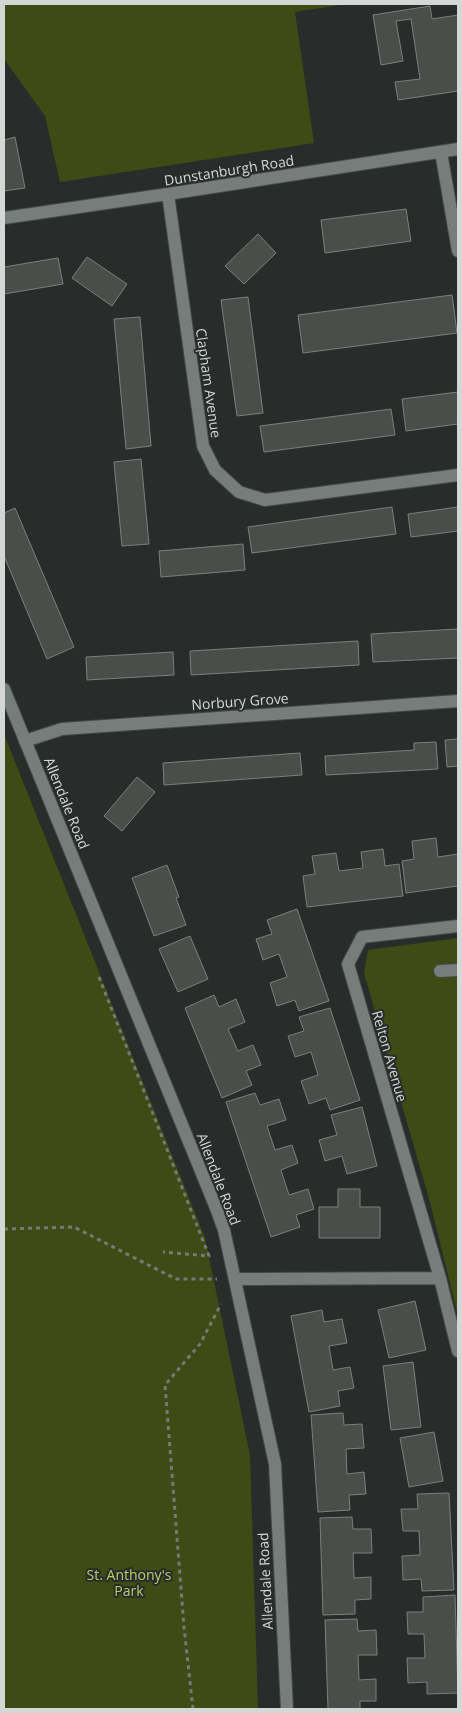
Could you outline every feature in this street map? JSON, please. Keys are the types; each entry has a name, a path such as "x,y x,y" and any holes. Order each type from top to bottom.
{"street":[{"name":"Dunstanburgh Road","path":"4,218 458,149"},
{"path":"441,152 458,251"},
{"name":"Clapham Avenue","path":"168,194 203,446 215,470 239,492 265,500 458,475"},
{"name":"Allendale Road","path":"4,689 224,1230 275,1464 286,1709"},
{"name":"Norbury Grove","path":"25,741 62,729 458,701"},
{"name":"Relton Avenue","path":"440,1278 348,964 362,937 458,926"},
{"path":"440,971 458,970"},
{"path":"235,1279 440,1278 458,1351"}],"path":[{"path":"97,972 209,1256 164,1252"},
{"path":"4,1229 74,1227 176,1280 235,1279 200,1344 165,1385 184,1627 193,1709"}],"green space":[{"path":"4,4 346,4 295,12 314,143 60,182 45,116 4,59"},
{"name":"St. Anthony's Park","path":"4,734 205,1238 250,1455 258,1709 4,1709"},
{"path":"458,938 458,1316 430,1202 364,973 368,950"}],"building":[{"path":"430,6 432,19 458,15 458,91 398,100 395,82 420,79 411,19 396,21 403,61 381,65 373,15"},
{"path":"15,137 25,188 4,191 4,140"},
{"path":"406,209 411,241 325,253 321,220"},
{"path":"258,234 276,253 244,284 225,266"},
{"path":"87,257 127,284 112,306 72,278"},
{"path":"58,258 63,284 4,294 4,267"},
{"path":"452,295 457,333 303,353 298,315"},
{"path":"248,297 263,413 237,416 221,300"},
{"path":"140,317 151,446 126,449 114,319"},
{"path":"458,392 458,424 406,431 402,399"},
{"path":"391,409 395,435 264,452 260,426"},
{"path":"141,459 149,544 122,546 114,462"},
{"path":"392,507 396,534 252,553 248,527"},
{"path":"458,507 458,531 411,537 408,514"},
{"path":"15,508 74,647 47,659 4,556 4,513"},
{"path":"243,544 245,570 161,577 159,551"},
{"path":"458,629 458,658 373,662 371,634"},
{"path":"358,641 359,665 191,675 190,651"},
{"path":"173,652 174,675 87,680 86,657"},
{"path":"458,739 458,766 447,767 445,740"},
{"path":"436,742 438,769 326,775 325,756 414,750 414,743"},
{"path":"300,753 302,775 164,785 163,763"},
{"path":"137,777 155,792 122,831 104,816"},
{"path":"436,838 438,857 458,854 458,886 406,893 402,861 414,859 412,841"},
{"path":"383,849 385,866 399,864 403,896 307,907 303,876 315,874 312,856 336,853 339,871 363,868 361,852"},
{"path":"167,865 179,897 176,898 186,925 154,936 132,878"},
{"path":"297,909 329,1001 299,1011 295,1000 277,1006 270,983 287,977 279,954 263,960 256,939 272,934 267,920"},
{"path":"190,936 208,979 178,992 159,949"},
{"path":"214,995 219,1007 236,999 245,1022 228,1029 238,1051 253,1045 261,1065 246,1071 252,1085 222,1098 185,1008"},
{"path":"330,1008 360,1100 330,1110 326,1098 309,1104 301,1081 318,1075 311,1052 295,1057 288,1036 304,1031 299,1017"},
{"path":"255,1093 260,1105 279,1099 286,1120 267,1126 275,1150 292,1145 298,1163 281,1170 289,1195 308,1189 314,1209 296,1215 300,1227 271,1237 226,1102"},
{"path":"362,1107 377,1166 347,1174 342,1156 325,1161 319,1140 337,1135 331,1115"},
{"path":"338,1189 360,1189 360,1207 380,1207 380,1238 319,1238 319,1207 338,1207"},
{"path":"415,1301 426,1350 389,1358 378,1310"},
{"path":"322,1310 324,1322 342,1319 347,1343 329,1346 333,1370 350,1367 354,1388 338,1391 340,1406 309,1412 291,1316"},
{"path":"413,1362 421,1427 391,1430 383,1366"},
{"path":"343,1413 344,1425 362,1424 364,1448 346,1449 347,1474 364,1472 366,1494 349,1495 350,1510 318,1512 311,1415"},
{"path":"434,1432 443,1481 409,1487 400,1438"},
{"path":"449,1493 454,1590 422,1591 421,1579 403,1580 402,1556 420,1555 419,1531 403,1531 401,1509 418,1509 417,1494"},
{"path":"352,1517 353,1529 371,1529 372,1553 353,1553 354,1578 371,1577 371,1599 355,1600 355,1614 323,1615 320,1518"},
{"path":"455,1595 458,1693 427,1694 427,1682 408,1683 407,1658 425,1658 424,1634 408,1634 407,1612 423,1612 423,1597"},
{"path":"357,1619 358,1631 376,1630 377,1655 358,1655 359,1680 376,1679 376,1701 360,1701 360,1709 328,1709 325,1620"}]}
